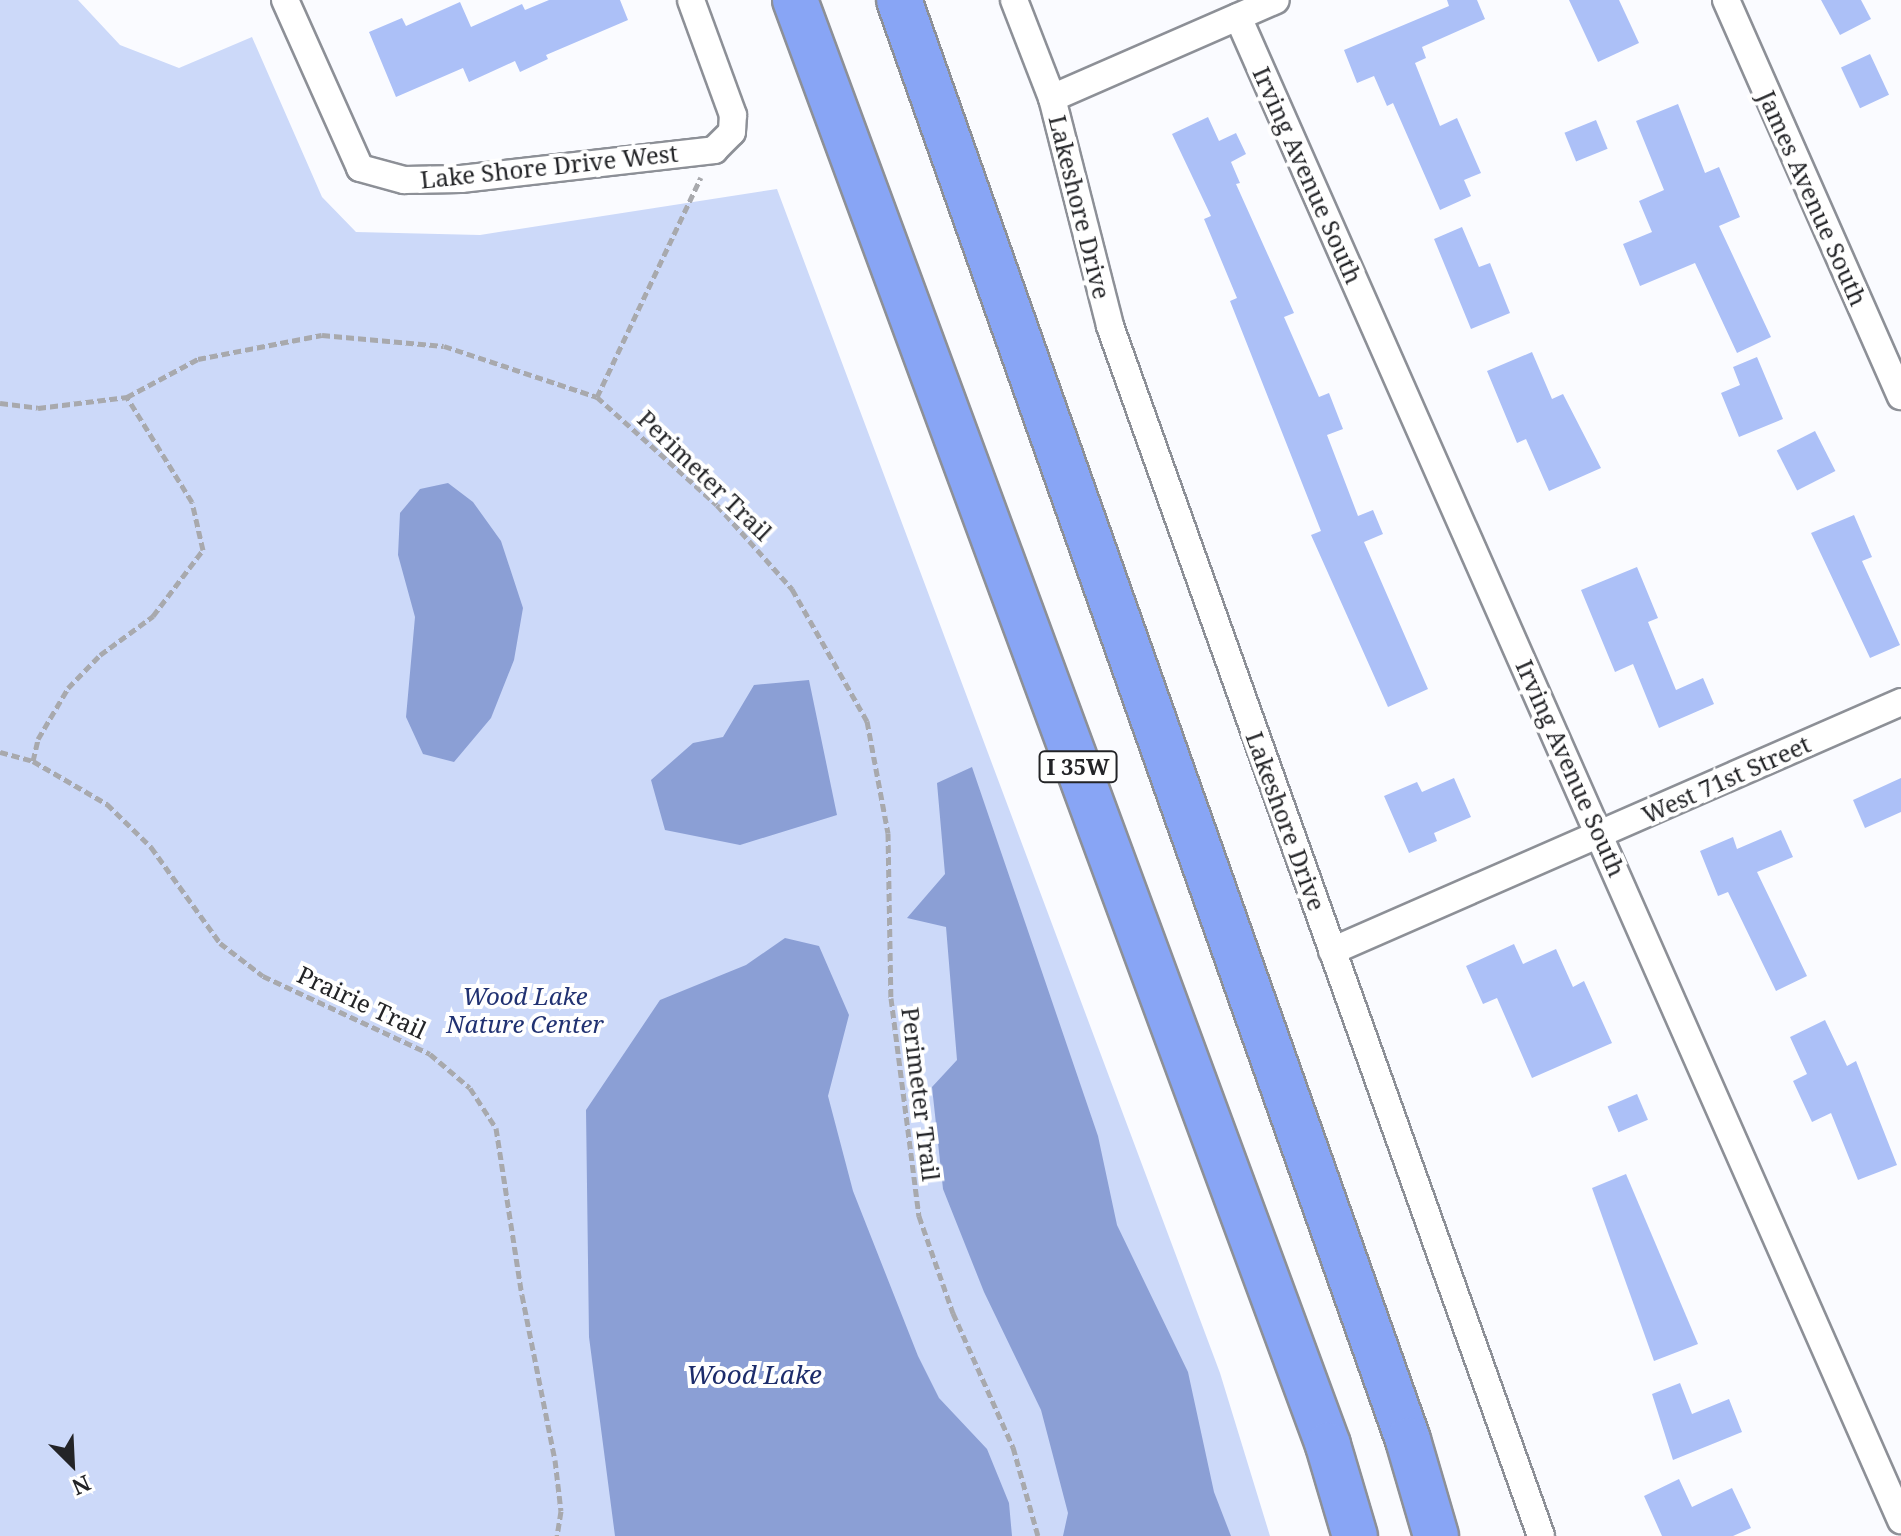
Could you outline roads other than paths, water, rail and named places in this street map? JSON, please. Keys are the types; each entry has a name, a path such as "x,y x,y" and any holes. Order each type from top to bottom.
{"highway":[{"name":"I 35W","path":"795,0 1328,1445 1355,1536"},
{"path":"899,0 1403,1425 1436,1536"}],"street":[{"name":"Lake Shore Drive West","path":"285,0 360,168 404,180 461,179 723,141 733,115 691,0"},
{"name":"Lakeshore Drive","path":"1014,0 1052,98 1110,326 1541,1536"},
{"path":"1052,98 1276,0"},
{"name":"James Avenue South","path":"1726,0 1901,396"},
{"name":"Irving Avenue South","path":"1238,17 1901,1520"},
{"name":"West 71st Street","path":"1332,951 1901,702"}],"water":[{"path":"448,483 473,502 501,541 523,608 514,660 491,718 454,762 423,754 406,717 415,617 398,555 400,513 420,489"},
{"path":"809,680 837,815 740,845 665,830 651,780 693,743 723,737 754,685"},
{"path":"972,767 1098,1136 1117,1225 1188,1372 1214,1492 1231,1536 1063,1536 1068,1513 1041,1410 984,1292 943,1189 932,1087 957,1060 946,927 907,918 945,874 937,783"},
{"name":"Wood Lake","path":"785,938 819,946 849,1015 828,1096 853,1191 918,1356 939,1398 987,1449 1009,1503 1012,1536 615,1536 589,1337 586,1110 660,1000 746,965"}],"park label":[{"name":"Wood Lake Nature Center","path":"525,1010"}]}
